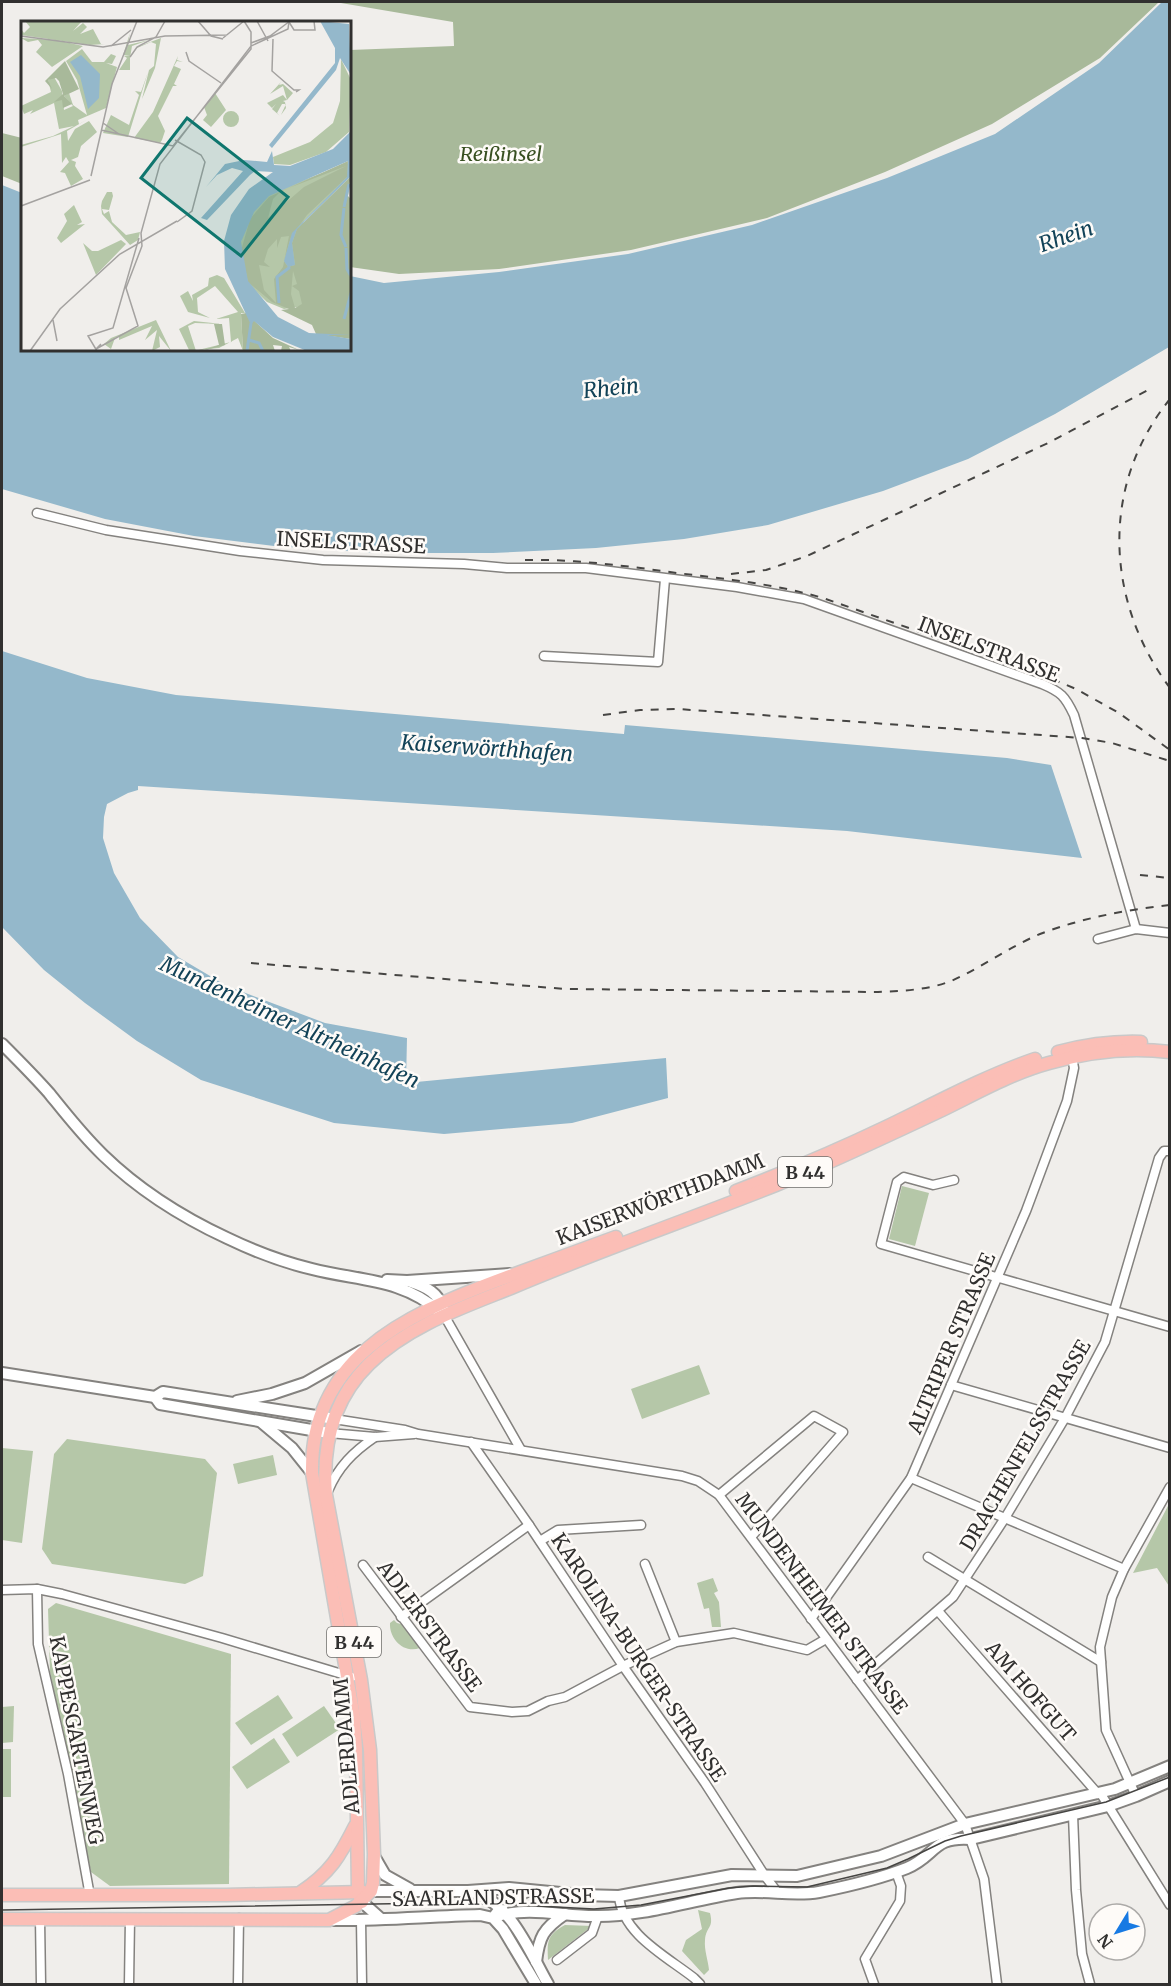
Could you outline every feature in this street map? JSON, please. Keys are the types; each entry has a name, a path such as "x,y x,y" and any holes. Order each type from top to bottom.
{"main road":[{"name":"KAISERWÖRTHDAMM","path":"440,1308 516,1274 772,1177 882,1129 983,1080 1045,1055 1083,1046 1123,1042 1170,1044"},
{"name":"KAISERWÖRTHDAMM","path":"440,1308 556,1269 776,1185 1047,1063 1072,1057 1126,1050 1170,1052"},
{"name":"B 44","path":"312,1473 316,1430 323,1406 339,1379 366,1348 389,1331 440,1308"},
{"name":"ADLERDAMM","path":"360,1897 355,1678 326,1494 324,1471 329,1433 337,1408 352,1383 369,1364 440,1308"},
{"name":"ADLERDAMM","path":"312,1473 370,1750 374,1854 371,1891"},
{"path":"300,1893 332,1867 357,1821"},
{"name":"SAARLANDSTRASSE","path":"2,1895 300,1893 360,1897 371,1891"},
{"path":"329,1920 360,1897"},
{"name":"SAARLANDSTRASSE","path":"2,1919 329,1920"}],"street":[{"name":"INSELSTRASSE","path":"37,513 106,530 240,551 323,560 464,564 507,568 586,568 737,587 804,599 1059,691 1066,698 1082,738 1136,929"},
{"path":"544,656 658,662 665,579"},
{"path":"1098,939 1136,929 1170,933"},
{"path":"2,1044 103,1156 156,1198 190,1220 228,1239 269,1256 313,1269 370,1279 407,1281 516,1274"},
{"name":"ALTRIPER STRASSE","path":"811,1619 910,1478 1026,1211 1067,1101 1074,1068 1072,1057"},
{"name":"DRACHENFELSSTRASSE","path":"857,1680 952,1597 1005,1518 1065,1418 1105,1342 1159,1158 1167,1151"},
{"path":"954,1180 933,1185 904,1177 897,1182 881,1244 1170,1327"},
{"path":"370,1279 417,1295 440,1308"},
{"path":"407,1281 435,1294 440,1308 520,1450"},
{"path":"227,1403 272,1394 297,1386 366,1348"},
{"name":"MUNDENHEIMER STRASSE","path":"2,1373 155,1397 163,1392 682,1476 698,1481 719,1495 965,1824 984,1879 997,1984"},
{"path":"951,1385 1170,1448"},
{"name":"MUNDENHEIMER STRASSE","path":"155,1397 160,1404 329,1433 375,1437 418,1434"},
{"path":"719,1495 814,1416 843,1432 751,1538"},
{"path":"259,1420 284,1440 312,1473"},
{"path":"326,1494 345,1461 375,1437"},
{"name":"KAROLINA-BURGER-STRASSE","path":"471,1442 530,1525 622,1666 778,1893"},
{"path":"910,1478 1124,1569"},
{"path":"1136,1796 1106,1730 1101,1662 1102,1638 1112,1597 1124,1569 1170,1487"},
{"path":"401,1617 530,1525"},
{"path":"540,1541 558,1530 641,1525"},
{"path":"928,1557 1101,1662"},
{"path":"645,1564 676,1642"},
{"name":"ADLERSTRASSE","path":"363,1565 470,1707 521,1713 548,1701 565,1697 622,1666"},
{"path":"2,1590 36,1589 62,1593 355,1678"},
{"name":"KAPPESGARTENWEG","path":"36,1589 38,1644 68,1774 90,1896"},
{"name":"AM HOFGUT","path":"938,1611 1099,1794 1170,1905"},
{"path":"622,1666 676,1642 734,1633 807,1650 826,1639"},
{"name":"SAARLANDSTRASSE","path":"371,1891 468,1891 493,1888 619,1896 732,1875 797,1876 849,1865 915,1844 965,1824 1099,1794 1131,1784 1170,1766"},
{"name":"SAARLANDSTRASSE","path":"468,1891 480,1894 503,1910 598,1916 624,1914 738,1893 817,1893 912,1866 945,1841 955,1838 970,1839 1108,1806 1170,1781"},
{"path":"1073,1815 1079,1922 1089,1984"},
{"path":"374,1854 385,1875 413,1890"},
{"path":"874,1984 865,1959 900,1902 901,1886 896,1872"},
{"name":"SAARLANDSTRASSE","path":"503,1910 517,1895 530,1890"},
{"path":"619,1896 621,1908 638,1935 700,1984"},
{"path":"360,1897 380,1918"},
{"path":"536,1984 503,1929 493,1918 503,1910 548,1984"},
{"path":"536,1962 543,1932 565,1914"},
{"name":"SAARLANDSTRASSE","path":"329,1920 480,1915 493,1918"},
{"path":"557,1960 592,1933 598,1916"},
{"path":"238,1984 239,1918"},
{"path":"39,1919 41,1984"},
{"path":"129,1984 130,1919"},
{"path":"362,1920 362,1984"}],"green space":[{"name":"Reißinsel","path":"335,2 1159,2 1100,58 992,124 885,172 767,218 631,250 499,269 399,274 351,267 351,50 454,46 453,22"},
{"path":"2,133 21,138 21,184 2,176"},
{"path":"902,1186 929,1193 915,1246 889,1239"},
{"path":"699,1365 710,1394 642,1419 631,1389"},
{"path":"67,1439 205,1459 217,1473 203,1576 185,1584 52,1564 42,1549 54,1454"},
{"path":"2,1448 33,1451 22,1543 2,1540"},
{"path":"273,1455 277,1475 238,1484 233,1464"},
{"path":"1169,1504 1169,1586 1157,1568 1133,1573"},
{"path":"713,1578 718,1591 714,1593 719,1602 721,1627 712,1627 709,1608 704,1609 697,1583"},
{"path":"56,1603 231,1654 229,1884 110,1886 91,1872 50,1672 48,1609"},
{"path":"394,1620 401,1624 420,1648 408,1649 395,1640 390,1629 390,1623"},
{"path":"278,1695 293,1718 251,1745 235,1723"},
{"path":"14,1706 13,1742 2,1743 2,1707"},
{"path":"324,1706 340,1729 297,1757 282,1734"},
{"path":"274,1738 290,1762 247,1789 232,1767"},
{"path":"2,1749 11,1749 11,1797 2,1797"},
{"path":"698,1910 710,1913 711,1918 705,1944 709,1970 704,1975 682,1951 686,1940 702,1929"},
{"path":"565,1925 592,1926 548,1960 549,1939"}],"water":[{"name":"Rhein","path":"1162,2 1170,2 1169,347 1055,414 968,459 883,491 768,525 684,539 596,548 493,553 379,553 274,546 194,536 105,519 2,489 2,185 21,193 21,351 351,351 351,276 384,283 499,272 628,254 752,225 887,178 995,134 1099,63"},
{"path":"2,651 87,678 176,695 624,734 625,725 1007,758 1051,765 1082,858 847,831 138,786 138,790 107,804 103,838 114,873 140,918 178,957 227,986 325,1023 407,1038 406,1083 666,1058 668,1098 572,1123 444,1134 334,1123 201,1080 137,1041 85,1003 44,970 2,927"}],"tram line":[{"path":"2,1910 435,1903 594,1909 641,1905 729,1888 807,1887 887,1868 961,1836 1106,1802 1170,1777"}],"railway":[{"path":"731,574 766,570 807,556 1048,443 1152,388"},
{"path":"1170,399 1147,433 1131,468 1122,505 1119,543 1123,581 1133,618 1148,654 1170,688"},
{"path":"525,560 582,562 750,582 823,598 1043,675 1076,689 1119,713 1170,750"},
{"path":"603,715 640,710 678,709 1082,738 1112,743 1170,761"},
{"path":"1140,875 1170,878"},
{"path":"251,963 565,989 896,991 924,988 951,981 1029,939 1056,928 1104,915 1170,905"}],"water label":[{"name":"Kaiserwörthhafen","path":"487,748"},
{"name":"Mundenheimer Altrheinhafen","path":"290,1022"}]}
